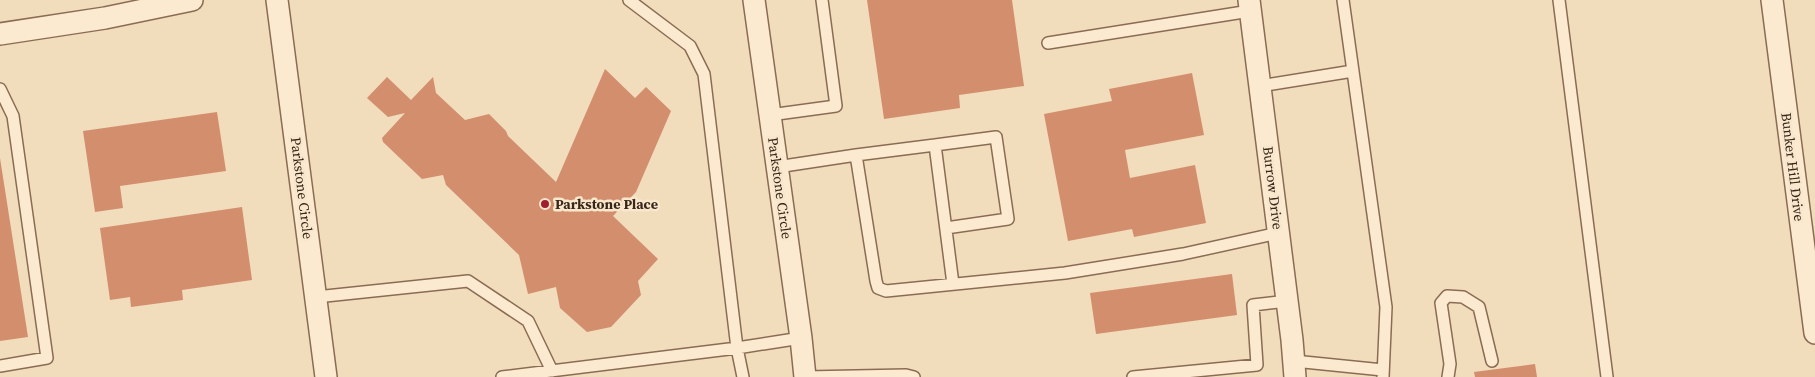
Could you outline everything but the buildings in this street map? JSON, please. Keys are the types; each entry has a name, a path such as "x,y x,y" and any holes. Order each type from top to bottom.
{"street":[{"path":"0,34 105,18 188,0"},
{"name":"Parkstone Circle","path":"277,0 326,377"},
{"name":"Parkstone Circle","path":"754,0 805,377"},
{"name":"Bunker Hill Drive","path":"1772,0 1810,262 1815,333"},
{"name":"Burrow Drive","path":"1249,5 1295,369"}],"lane":[{"path":"629,0 690,46 704,74 737,348 743,377"},
{"path":"770,115 836,106 822,0"},
{"path":"1295,369 1383,374 1386,307 1343,0"},
{"path":"1559,0 1607,377"},
{"path":"1048,43 1249,5"},
{"path":"1260,86 1353,71"},
{"path":"0,89 14,116 47,358 0,366"},
{"path":"778,167 856,155 996,138 1008,218 946,228"},
{"path":"935,146 953,284"},
{"path":"856,155 876,281 878,288 886,291 1064,273 1183,254 1278,233"},
{"path":"316,297 468,281 528,321 552,371"},
{"path":"1448,377 1450,364 1441,303 1447,296 1464,297 1479,307 1492,361"},
{"path":"1133,377 1257,365 1253,305 1287,301"},
{"path":"502,377 737,348 801,338"},
{"path":"805,377 906,375 914,377"}],"place":[{"name":"Parkstone Place","path":"545,204"}]}
